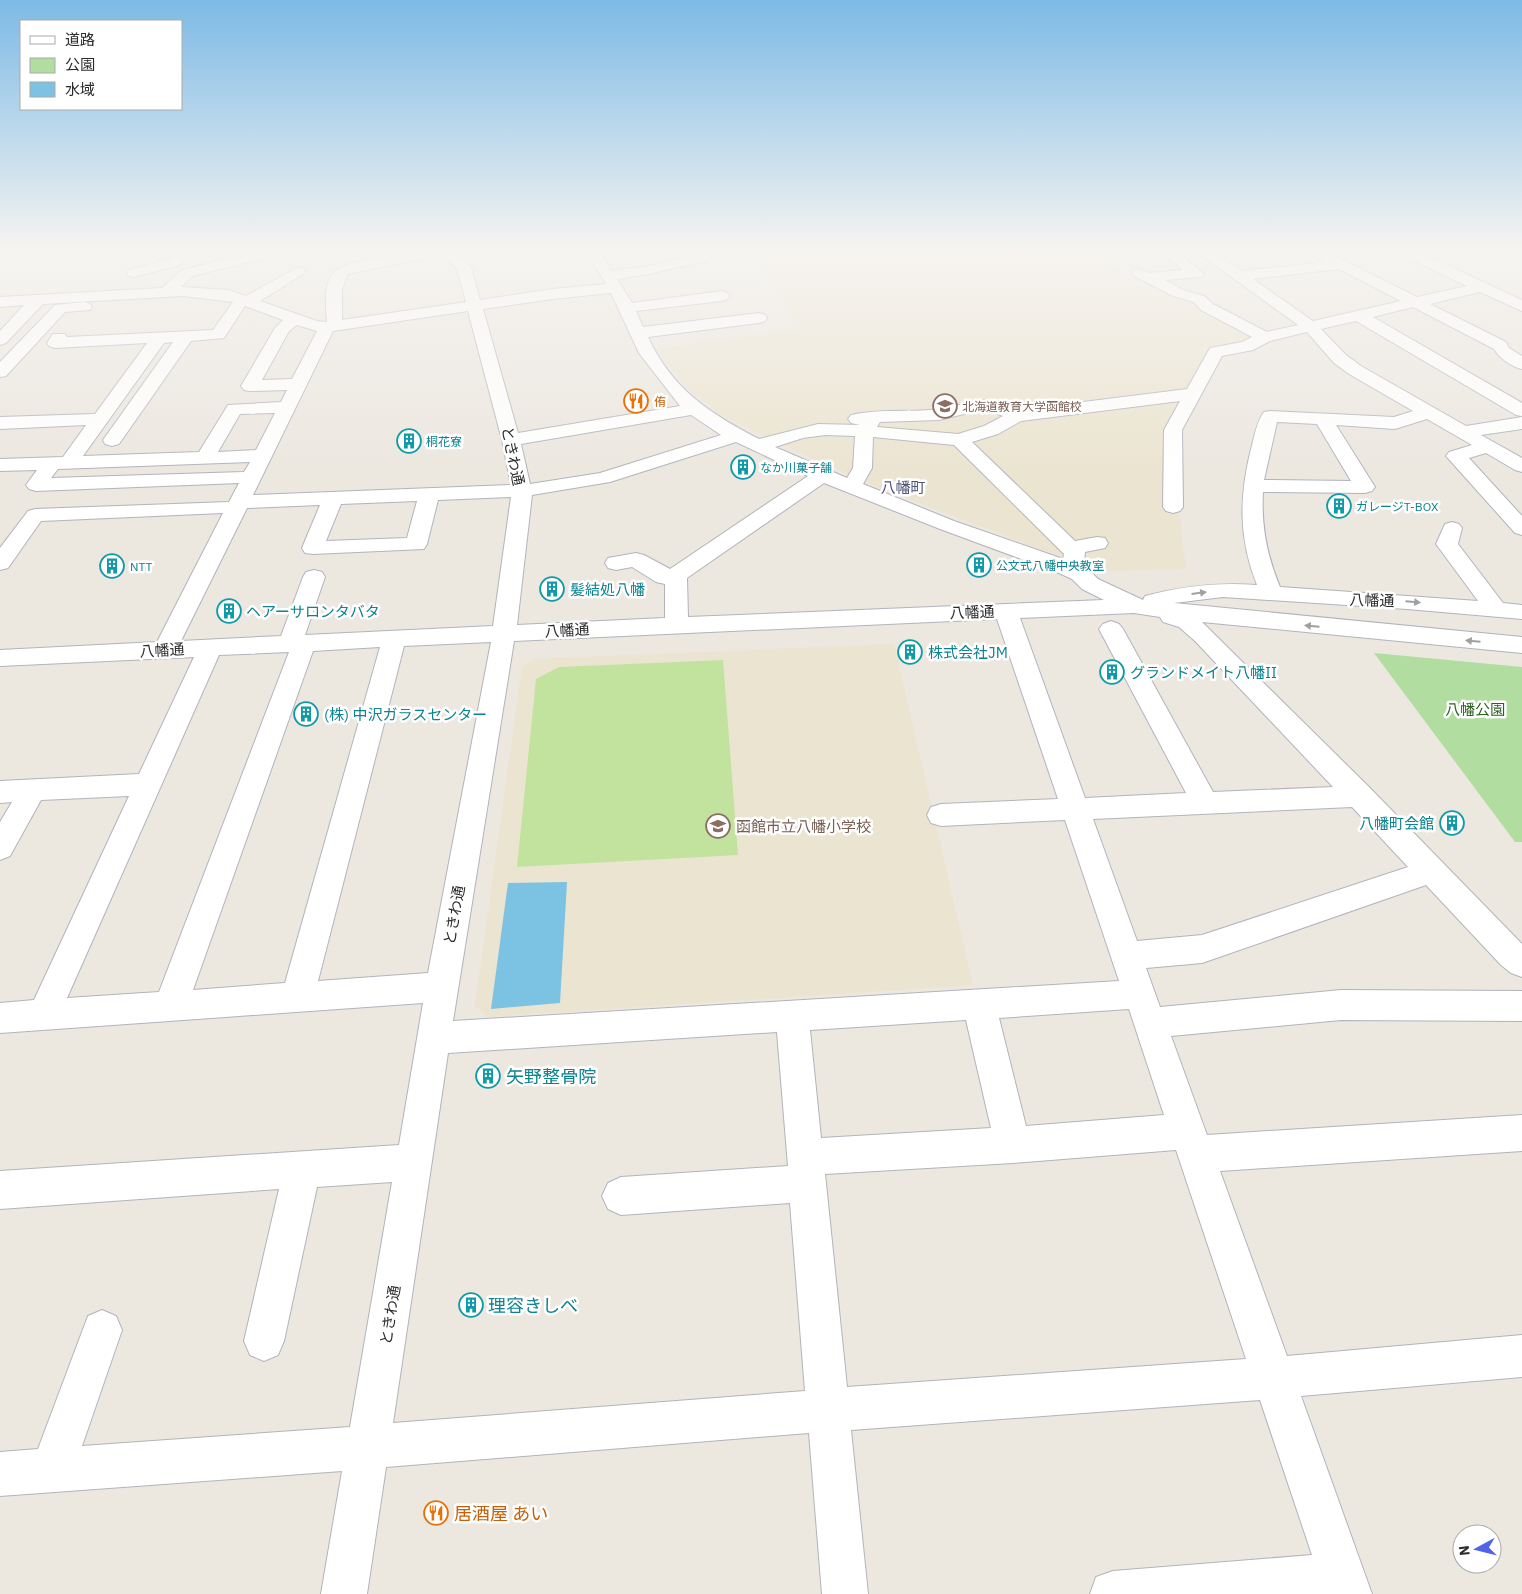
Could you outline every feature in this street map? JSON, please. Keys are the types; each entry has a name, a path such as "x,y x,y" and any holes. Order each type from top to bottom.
{"street":[{"path":"0,340 18,321"},
{"path":"0,372 48,321"},
{"path":"59,338 55,343 218,335 229,321"},
{"path":"292,321 283,328 250,386 298,384"},
{"path":"302,321 315,326 331,326 362,321"},
{"path":"165,650 232,505 263,456 298,384 331,326 331,321"},
{"name":"ときわ通","path":"344,1594 442,987 504,634 522,491 511,440 478,321"},
{"path":"632,321 647,353 682,399 712,422 736,436 822,475 947,525 1068,558 1097,543"},
{"path":"637,333 731,321"},
{"path":"1236,321 1265,337"},
{"path":"1304,321 1340,359 1355,370 1522,466"},
{"path":"1173,507 1173,430 1192,394 1204,377 1216,352 1246,346 1265,337 1330,321"},
{"path":"1369,321 1522,411"},
{"path":"1452,321 1500,346 1503,351 1522,364"},
{"path":"0,348 59,338 117,336"},
{"path":"84,441 117,440 186,336"},
{"path":"160,337 84,441 36,485 240,477"},
{"path":"870,424 931,440 959,440 991,430 1016,416 1192,394"},
{"path":"758,446 824,428 941,415 962,408 985,405 997,406 1016,416"},
{"path":"205,458 234,410 288,407"},
{"path":"511,440 694,409"},
{"path":"1271,593 1252,533 1252,486 1262,439 1270,416 1395,423 1429,412"},
{"path":"941,415 959,440 1090,584 1134,606 1187,622 1204,635 1498,941 1522,963"},
{"path":"0,423 100,420"},
{"path":"1252,486 1364,487 1323,420"},
{"path":"1462,432 1522,423"},
{"path":"850,486 861,475 863,466 862,445 870,424"},
{"path":"0,563 34,515 332,498 522,491 603,478 736,436"},
{"path":"1489,446 1456,456 1522,529"},
{"path":"0,466 263,456"},
{"path":"616,563 636,560 664,577 676,575 822,475"},
{"path":"332,498 313,548 416,544 429,495"},
{"path":"1452,528 1447,544 1496,610"},
{"path":"676,575 677,625"},
{"path":"170,1007 297,644 314,576"},
{"name":"八幡通","path":"1134,606 1179,595 1223,590 1522,612"},
{"name":"八幡通","path":"0,658 677,625 1134,606 1231,618 1522,645"},
{"path":"1006,611 1346,1585 1113,1594"},
{"path":"1111,629 1205,804"},
{"path":"297,998 394,639"},
{"path":"44,1014 210,648"},
{"path":"0,792 149,784"},
{"path":"0,848 32,791"},
{"path":"941,815 1360,796"},
{"path":"1126,956 1202,948 1418,876"},
{"path":"0,1018 442,987"},
{"path":"979,1005 1012,1145"},
{"path":"435,1038 979,1005 1145,1008 1341,1005 1522,1006"},
{"path":"792,1016 845,1594"},
{"path":"621,1196 806,1170 1012,1145 1192,1143 1522,1133"},
{"path":"0,1190 415,1162"},
{"path":"264,1341 302,1169"},
{"path":"52,1470 102,1330"},
{"path":"0,1474 828,1410 1274,1378 1522,1356"}],"shaded area":[{"name":"北海道教育大学函館校","path":"797,321 1233,321 1257,336 1244,343 1216,347 1169,429 1186,569 1111,571 1048,552 880,488 765,437 719,413 691,392 656,349 802,328"},
{"name":"函館市立八幡小学校","path":"894,644 973,985 487,1017 475,1005 522,667 534,659"}],"green space":[{"name":"八幡公園","path":"1374,653 1522,667 1522,842 1515,842"},
{"path":"723,660 738,855 517,867 536,679 559,667"}],"water":[{"path":"567,882 560,1003 491,1009 508,883"}],"place":[{"name":"侑","path":"636,401"},
{"name":"北海道教育大学函館校","path":"945,406"},
{"name":"桐花寮","path":"409,441"},
{"name":"なか川菓子舗","path":"743,467"},
{"name":"ガレージT-BOX","path":"1339,506"},
{"name":"公文式八幡中央教室","path":"979,565"},
{"name":"NTT","path":"112,566"},
{"name":"髪結処八幡","path":"552,589"},
{"name":"ヘアーサロンタバタ","path":"229,611"},
{"name":"株式会社JM","path":"910,652"},
{"name":"グランドメイト八幡II","path":"1112,672"},
{"name":"(株) 中沢ガラスセンター","path":"306,714"},
{"name":"八幡町会館","path":"1452,823"},
{"name":"函館市立八幡小学校","path":"718,826"},
{"name":"矢野整骨院","path":"488,1076"},
{"name":"理容きしべ","path":"471,1305"},
{"name":"居酒屋 あい","path":"436,1513"}],"district":[{"name":"八幡町","path":"903,487"}]}
